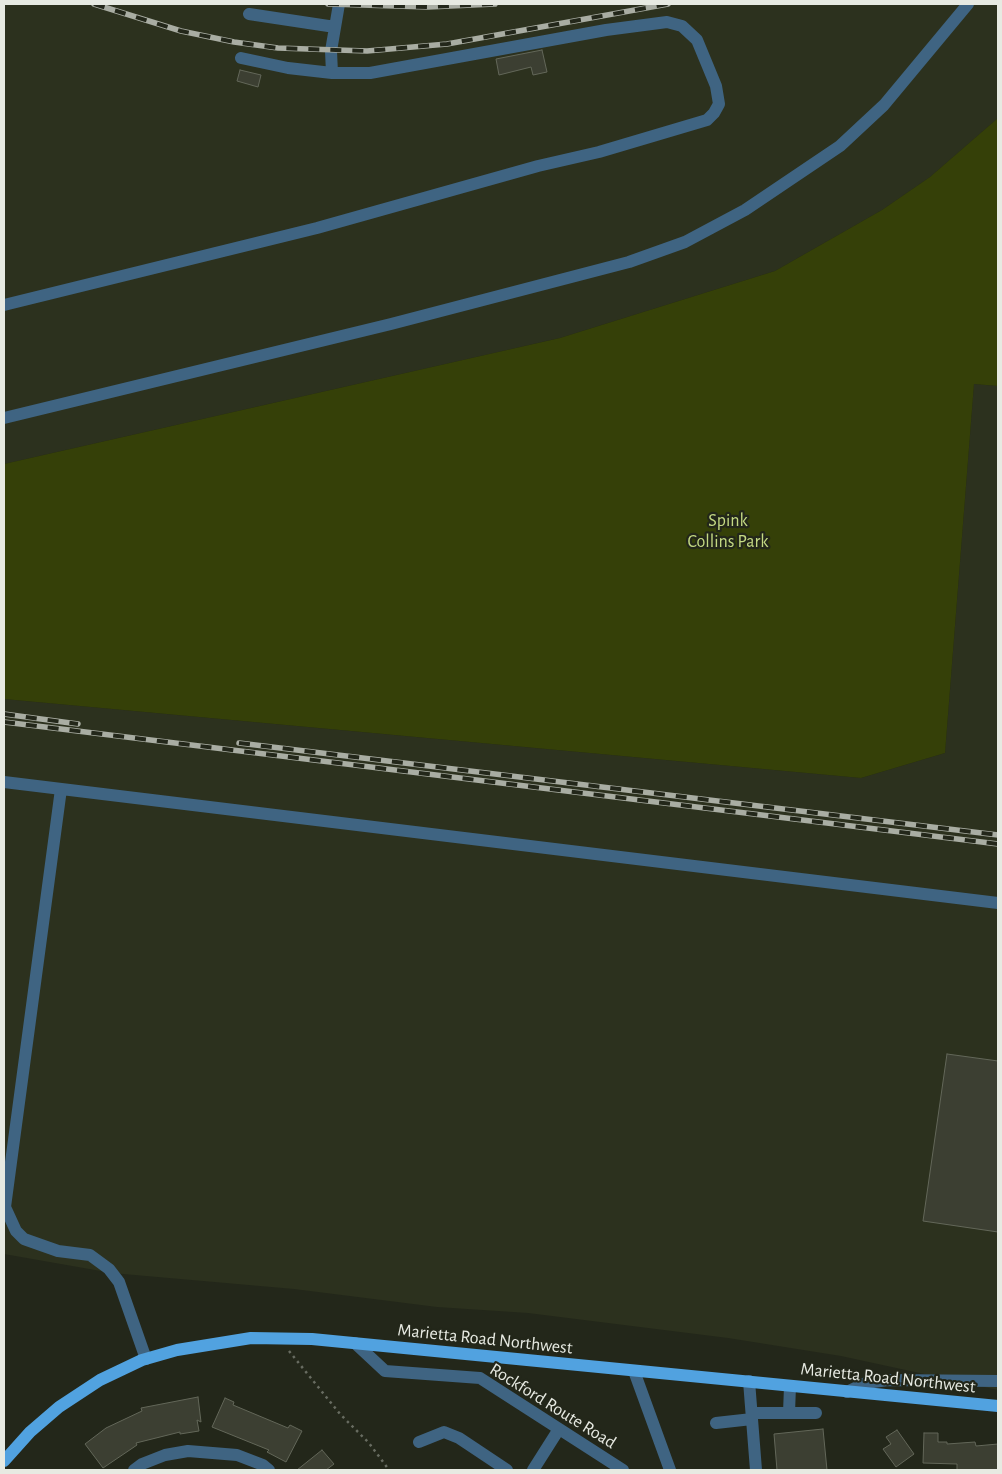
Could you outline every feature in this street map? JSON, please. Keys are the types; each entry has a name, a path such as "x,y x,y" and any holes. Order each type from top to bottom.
{"main road":[{"name":"Marietta Road Northwest","path":"4,1461 30,1432 59,1408 100,1380 146,1359 177,1350 251,1338 355,1343 998,1406"}],"street":[{"path":"332,73 331,51 339,4"},
{"path":"4,418 391,324 610,267 685,242 745,210 840,146 884,105 968,4"},
{"path":"248,14 335,27"},
{"path":"4,305 317,228 538,166 599,152 707,120 719,104 716,86 698,40 682,26 667,22 606,30 370,73 332,73 288,68 241,58"},
{"path":"4,782 998,902"},
{"path":"61,789 9,1130 5,1207 8,1219 24,1239 58,1251 90,1255 109,1269 119,1282 146,1359"},
{"name":"Rockford Route Road","path":"355,1343 384,1371 480,1378 623,1470"},
{"path":"634,1371 670,1470"},
{"path":"847,1392 866,1383 888,1380 998,1381"},
{"path":"749,1382 756,1470"},
{"path":"789,1413 790,1386"},
{"path":"716,1423 752,1416 789,1413 816,1414"},
{"path":"532,1470 559,1429"},
{"path":"419,1442 444,1432 459,1438 507,1470"},
{"path":"134,1470 142,1464 165,1455 188,1451 237,1455 262,1465 269,1470"}],"path":[{"path":"275,1338 296,1357 340,1414 369,1443 389,1470"}],"shaded area":[{"path":"4,4 998,4 998,118 930,177 882,210 775,271 560,338 4,464"},
{"path":"974,384 998,386 998,1390 841,1356 728,1338 528,1313 437,1307 294,1289 112,1273 4,1254 4,699 861,778 945,753"}],"green space":[{"name":"Spink Collins Park","path":"998,118 998,386 974,384 945,753 861,778 4,699 4,464 560,338 775,271 882,210 930,177"}],"building":[{"path":"542,50 547,72 533,75 531,67 499,75 496,59"},
{"path":"240,70 261,75 258,87 237,81"},
{"path":"947,1054 998,1061 998,1232 923,1221"},
{"path":"198,1397 201,1422 197,1420 199,1431 180,1434 180,1432 136,1443 137,1445 103,1468 85,1444 106,1428 142,1411 141,1408"},
{"path":"225,1398 234,1402 233,1405 288,1428 290,1425 302,1431 286,1462 267,1452 269,1450 212,1427"},
{"path":"823,1429 827,1470 777,1470 774,1434"},
{"path":"897,1430 914,1454 896,1467 883,1449 891,1444 886,1437"},
{"path":"924,1433 938,1433 938,1442 947,1442 947,1444 975,1442 976,1446 998,1444 998,1470 957,1470 957,1464 923,1463"},
{"path":"322,1450 334,1464 326,1470 297,1470"}],"railway":[{"path":"94,4 181,31 234,42 278,48 367,51 447,44 668,4"},
{"path":"328,4 428,7 495,4"},
{"path":"4,714 78,724"},
{"path":"4,722 998,844"},
{"path":"239,743 998,835"}]}
